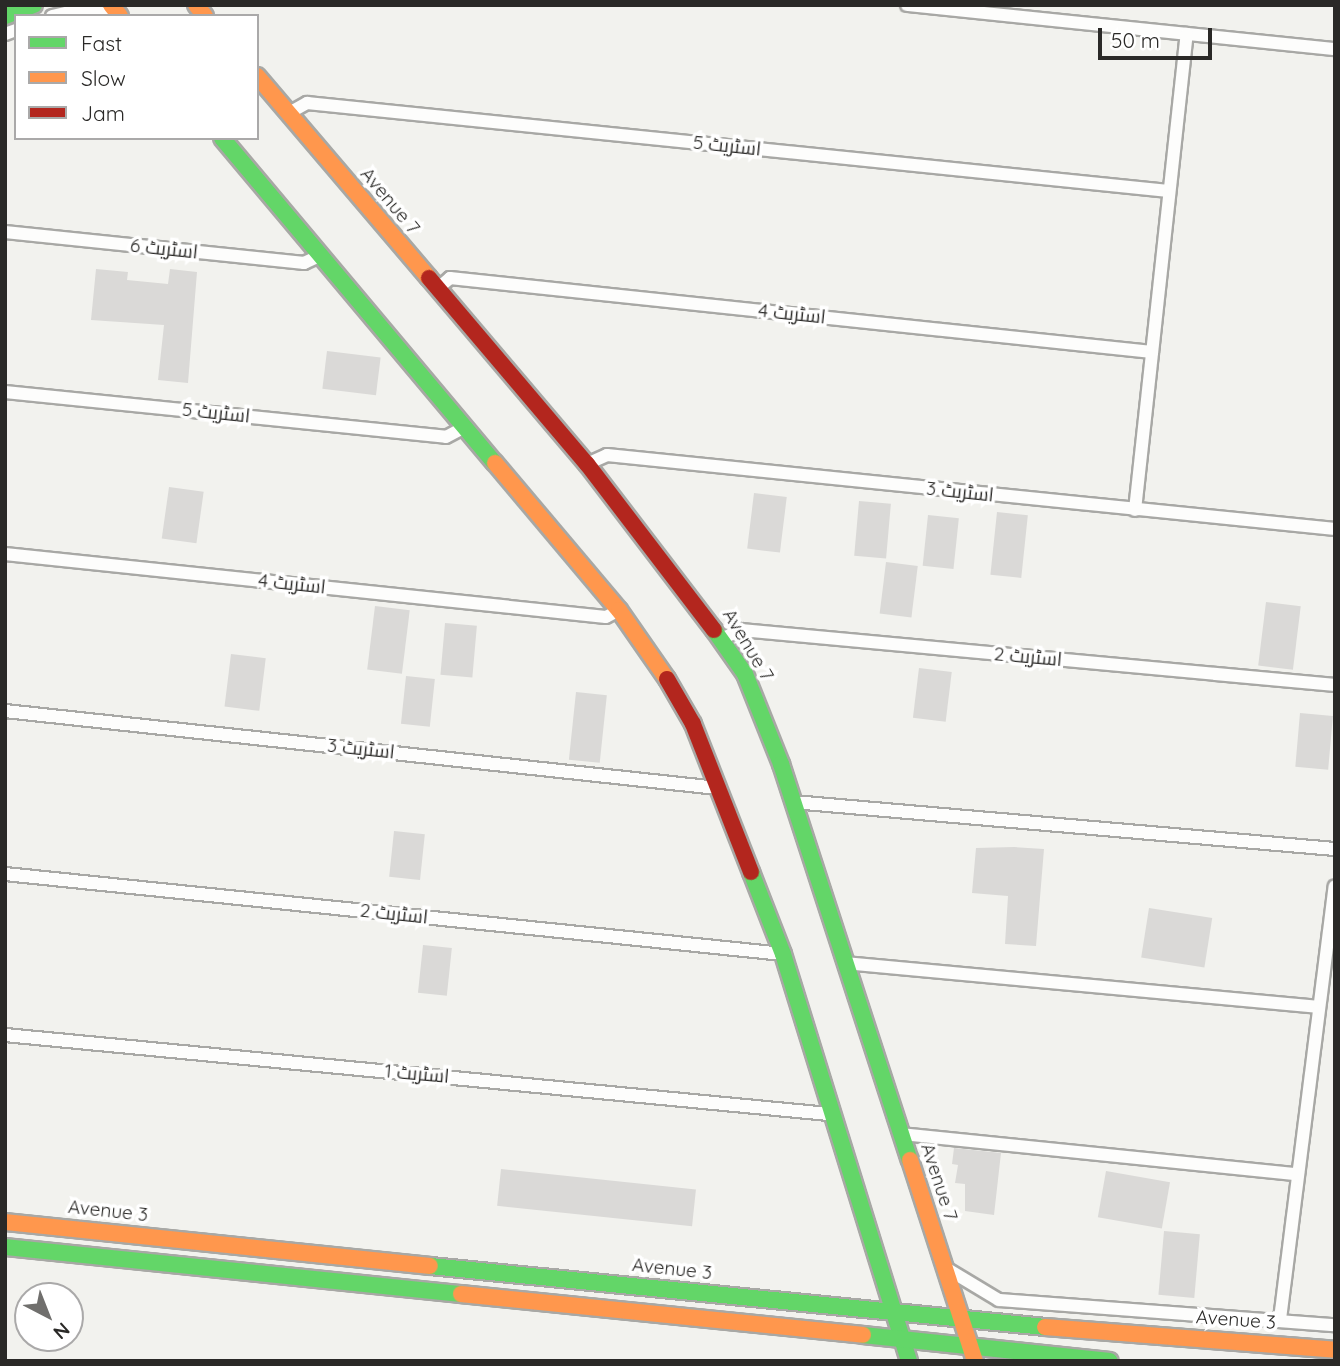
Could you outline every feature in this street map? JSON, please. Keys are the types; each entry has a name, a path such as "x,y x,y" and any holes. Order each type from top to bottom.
{"main road":[{"path":"5,16 33,6"},
{"name":"Avenue 7","path":"259,78 587,464 723,638 755,698 793,802 973,1354"},
{"path":"224,140 619,610 674,690 718,788 783,954 830,1114 909,1361"},
{"name":"Avenue 3","path":"5,1222 962,1321 1335,1350"},
{"path":"5,1247 902,1338 973,1354 1110,1361"}],"street":[{"path":"907,5 1335,49"},
{"path":"60,14 86,8 115,11"},
{"path":"1135,510 1187,34"},
{"name":"اسٹریٹ 5","path":"289,113 307,103 1168,191"},
{"name":"اسٹریٹ 6","path":"5,232 304,263 321,255"},
{"name":"اسٹریٹ 4","path":"437,289 450,278 1152,352"},
{"name":"اسٹریٹ 5","path":"5,392 446,437 465,427"},
{"name":"اسٹریٹ 3","path":"587,464 607,456 1335,530"},
{"name":"اسٹریٹ 4","path":"5,554 606,617 619,610"},
{"name":"اسٹریٹ 2","path":"723,638 741,630 1335,685"},
{"name":"اسٹریٹ 3","path":"5,711 718,788"},
{"path":"793,802 1335,849"},
{"name":"اسٹریٹ 2","path":"5,874 783,954"},
{"path":"1280,1319 1335,886"},
{"path":"845,962 1319,1007"},
{"name":"اسٹریٹ 1","path":"5,1035 830,1114"},
{"path":"901,1134 1298,1174"},
{"path":"944,1267 999,1300 1335,1325"},
{"path":"1038,1326 1041,1303"}],"building":[{"path":"96,269 128,272 127,280 168,284 170,269 197,272 188,383 158,380 164,325 91,320"},
{"path":"327,351 381,358 376,395 322,389"},
{"path":"169,487 204,492 196,543 162,538"},
{"path":"754,493 787,497 780,553 747,549"},
{"path":"859,501 891,504 886,559 854,556"},
{"path":"997,512 1028,515 1021,578 990,575"},
{"path":"928,515 959,518 953,569 923,566"},
{"path":"886,562 918,566 911,618 880,614"},
{"path":"1266,602 1301,606 1293,670 1258,666"},
{"path":"375,606 410,610 402,674 367,670"},
{"path":"445,623 477,626 472,678 440,675"},
{"path":"231,654 266,658 259,711 225,707"},
{"path":"919,668 952,672 946,722 913,718"},
{"path":"406,676 435,679 430,727 401,724"},
{"path":"576,692 607,695 600,763 569,760"},
{"path":"1300,713 1333,716 1328,770 1295,767"},
{"path":"394,831 425,834 420,880 389,877"},
{"path":"976,848 1044,849 1036,946 1005,944 1008,896 972,893"},
{"path":"1149,908 1212,918 1204,967 1141,957"},
{"path":"423,945 452,948 447,996 418,993"},
{"path":"954,1148 1001,1153 994,1215 965,1211 965,1184 955,1183 958,1165 952,1164"},
{"path":"501,1169 696,1189 692,1226 497,1206"},
{"path":"1106,1171 1170,1182 1162,1229 1098,1217"},
{"path":"1164,1231 1200,1234 1194,1298 1158,1295"}],"traffic: fast":[{"path":"5,16 34,5"},
{"path":"224,140 495,463"},
{"path":"714,630 745,674 781,764 910,1160"},
{"path":"751,872 783,954 909,1361"},
{"path":"5,1247 461,1294"},
{"path":"430,1266 1045,1327"},
{"path":"863,1335 1110,1361"}],"traffic: slow":[{"path":"111,5 118,14"},
{"path":"196,5 203,14"},
{"path":"259,78 429,278"},
{"path":"495,463 619,610 667,679"},
{"path":"910,1160 975,1361"},
{"path":"5,1222 430,1266"},
{"path":"461,1294 863,1335"},
{"path":"1045,1327 1335,1350"}],"traffic: jam":[{"path":"429,278 587,464 714,630"},
{"path":"667,679 693,724 751,872"}]}
